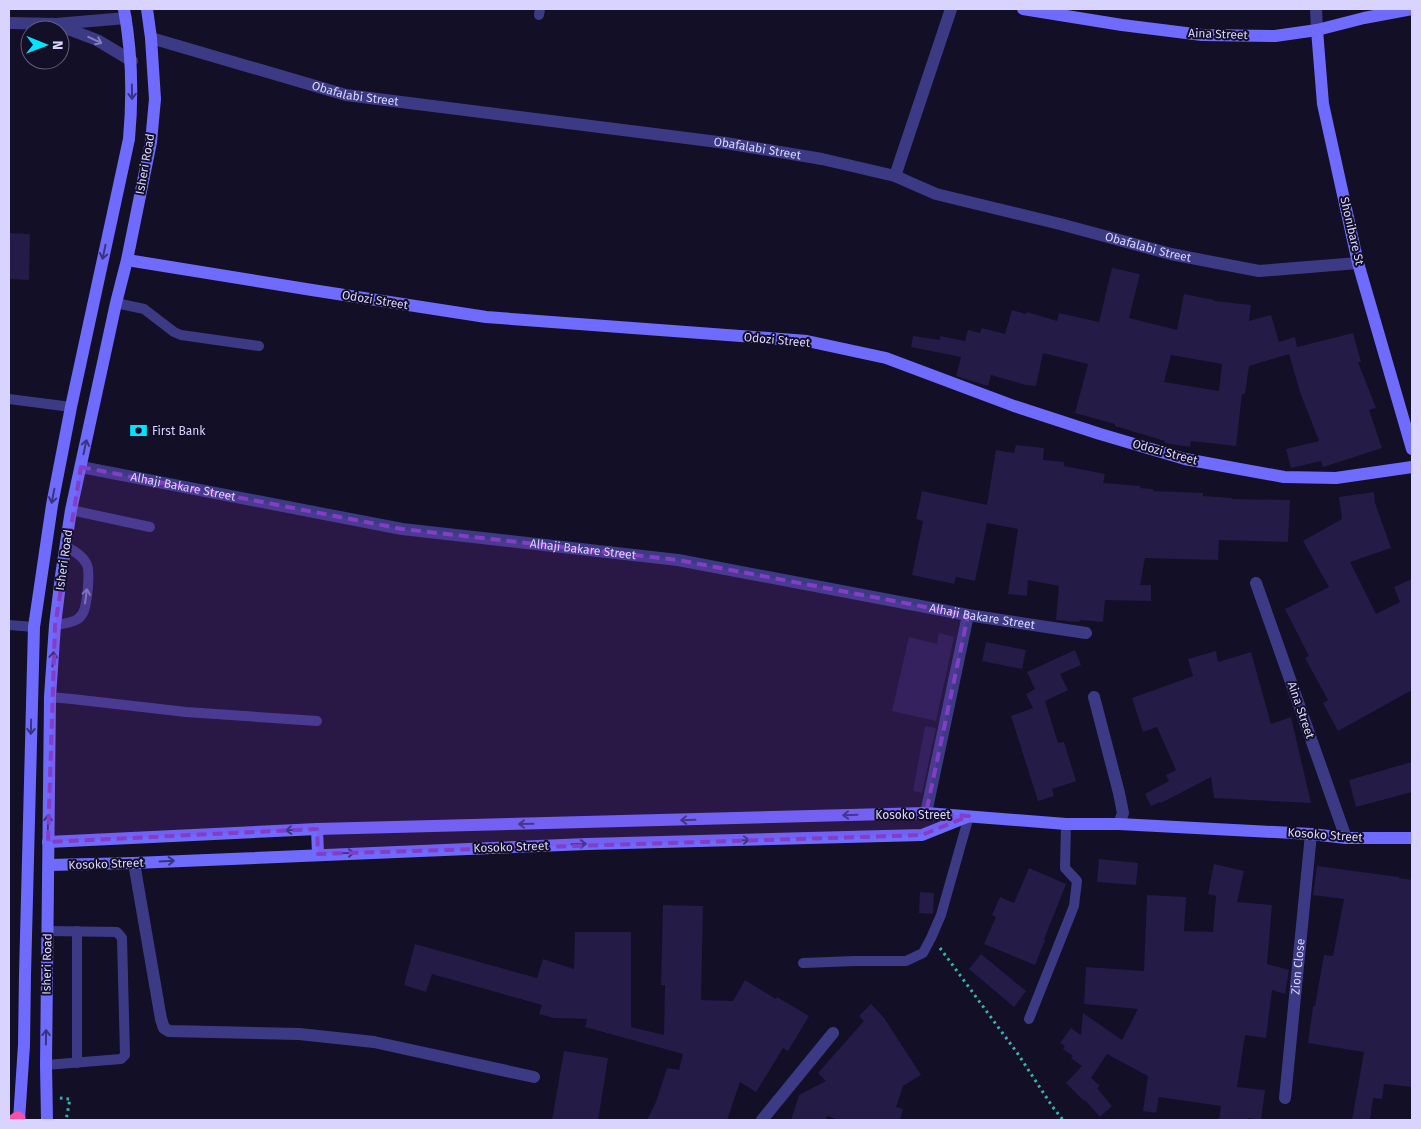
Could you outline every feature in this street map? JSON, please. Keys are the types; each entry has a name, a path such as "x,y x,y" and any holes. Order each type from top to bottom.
{"main road":[{"name":"Isheri Road","path":"47,1120 50,697 55,625 71,510 127,260 150,142 155,99 152,38 147,9"},
{"name":"Aina Street","path":"1023,9 1122,25 1202,35 1274,36 1317,30 1364,18 1412,9"},
{"name":"Isheri Road","path":"18,1120 24,1045 34,627 52,505 71,407 129,139 132,106 132,61 125,13"},
{"name":"Shonibare St","path":"1317,30 1323,104 1358,263 1412,449"},
{"name":"Odozi Street","path":"127,260 486,316 807,341 886,358 1014,406 1185,459 1284,477 1336,478 1412,467"},
{"name":"Kosoko Street","path":"48,842 317,829 926,813 1066,824 1119,824 1311,834 1346,838 1412,838"},
{"name":"Kosoko Street","path":"49,865 587,844 922,835 969,816"},
{"path":"317,829 318,854"}],"street":[{"path":"895,176 951,9"},
{"name":"Shonibare St","path":"1316,9 1317,30"},
{"path":"70,22 125,13"},
{"path":"70,29 97,40 132,61"},
{"name":"Obafalabi Street","path":"152,38 346,95 726,143 822,159 895,176 936,194 1060,224 1171,254 1259,271 1358,263"},
{"name":"Alhaji Bakare Street","path":"81,467 402,529 678,560 968,615 1086,632"},
{"name":"Aina Street","path":"1256,583 1346,838"},
{"path":"926,813 968,615"},
{"path":"1094,697 1119,793 1122,813 1119,824"},
{"name":"Zion Close","path":"1285,1098 1311,834"},
{"path":"134,863 160,1019 164,1028 169,1031 299,1034 374,1042 534,1077"},
{"path":"762,1120 833,1033"}],"lane":[{"path":"116,303 144,309 174,332 182,335 259,346"},
{"path":"9,399 71,407"},
{"path":"71,510 150,527"},
{"path":"55,625 78,619 83,613 86,597 87,563 65,546"},
{"path":"9,625 34,627"},
{"path":"50,697 186,712 317,720"},
{"path":"803,963 906,961 923,953 941,915 969,816"},
{"path":"1029,1019 1074,906 1077,881 1065,868 1066,824"},
{"path":"46,1065 121,1059 125,1055 122,938 117,932 48,931"},
{"path":"76,931 77,1063"}],"path":[{"path":"931,938 1018,1054 1063,1120"},
{"path":"66,1120 70,1099"}],"highlighted area":[{"path":"81,467 402,529 678,560 968,615 926,813 969,816 922,835 318,854 317,829 48,842 55,625"}],"building":[{"path":"9,233 30,234 29,280 9,279"},
{"path":"1112,268 1140,274 1129,318 1177,330 1184,294 1214,301 1251,305 1249,321 1271,315 1279,342 1295,337 1297,347 1353,333 1361,362 1358,362 1376,408 1369,410 1382,448 1323,467 1321,461 1291,468 1286,449 1319,441 1300,392 1289,354 1249,366 1245,394 1242,394 1236,446 1191,441 1190,447 1164,443 1165,441 1115,426 1115,424 1075,413 1088,364 1043,353 1036,386 991,375 988,386 956,376 961,357 911,347 913,336 940,340 940,336 965,341 968,330 980,333 982,328 1005,334 1012,310 1026,314 1027,312 1057,321 1059,313 1099,322","holes":["1171,355 1222,364 1219,391 1164,382"]},
{"path":"1016,445 1044,448 1043,460 1064,462 1064,466 1105,474 1103,483 1141,486 1140,488 1153,489 1153,491 1203,493 1203,496 1232,499 1290,500 1288,542 1219,540 1218,560 1145,558 1140,585 1151,585 1151,601 1105,600 1103,622 1056,620 1059,586 1028,580 1027,596 1008,594 1018,529 987,523 975,581 956,577 954,584 912,575 923,521 916,519 922,491 987,505 996,450 1014,453"},
{"path":"1374,492 1375,503 1391,548 1350,562 1376,614 1400,602 1394,587 1412,579 1412,690 1338,731 1323,703 1328,700 1305,658 1309,656 1285,609 1329,587 1303,541 1342,519 1339,497"},
{"path":"939,633 954,637 936,721 892,711 909,637 937,644"},
{"path":"986,642 1026,650 1022,669 982,661"},
{"path":"1075,650 1081,665 1060,674 1068,690 1045,701 1058,743 1064,742 1076,781 1052,789 1054,796 1038,801 1011,716 1033,708 1026,694 1035,689 1027,672"},
{"path":"1216,651 1218,662 1251,652 1271,724 1291,717 1311,803 1214,798 1211,777 1161,803 1151,806 1145,794 1169,781 1166,775 1176,770 1157,727 1143,732 1132,698 1193,676 1188,659"},
{"path":"925,726 936,728 922,793 913,791"},
{"path":"1412,762 1412,792 1356,807 1349,780"},
{"path":"1099,859 1138,863 1136,885 1097,882"},
{"path":"1214,864 1244,871 1237,902 1272,905 1267,964 1289,970 1285,994 1272,990 1266,1038 1245,1035 1237,1087 1265,1090 1261,1120 1248,1118 1248,1120 1219,1120 1221,1106 1159,1097 1156,1113 1143,1111 1148,1076 1107,1054 1091,1078 1100,1086 1097,1088 1112,1106 1100,1117 1066,1083 1082,1066 1071,1058 1073,1056 1063,1049 1065,1046 1060,1043 1071,1028 1081,1035 1083,1013 1122,1040 1138,1009 1084,1004 1086,967 1144,971 1147,895 1186,897 1184,931 1213,932 1216,896 1208,894"},
{"path":"1317,866 1412,880 1412,1087 1384,1084 1382,1099 1373,1098 1370,1120 1352,1120 1364,1052 1308,1043 1313,1006 1315,1006 1324,955 1333,956 1344,899 1313,895"},
{"path":"1029,868 1066,884 1035,965 984,944 996,917 992,915 1000,897 1014,903"},
{"path":"920,892 934,893 933,914 919,913"},
{"path":"663,905 703,906 701,1000 733,1001 745,980 809,1016 788,1051 783,1048 756,1092 740,1082 727,1120 647,1120 656,1102 667,1068 679,1070 683,1054 585,1027 587,1019 554,1018 539,1014 542,1005 432,974 426,992 404,985 415,944 537,978 543,959 574,969 575,932 631,932 631,1027 664,1035 665,985 661,985"},
{"path":"981,954 1026,991 1014,1007 969,969"},
{"path":"871,1004 884,1018 921,1075 903,1086 896,1107 903,1109 900,1120 839,1120 827,1116 826,1120 791,1120 799,1095 826,1081 818,1073 864,1021 859,1016"},
{"path":"564,1051 608,1058 598,1120 552,1120"}],"place":[{"name":"First Bank","path":"138,431"}]}
